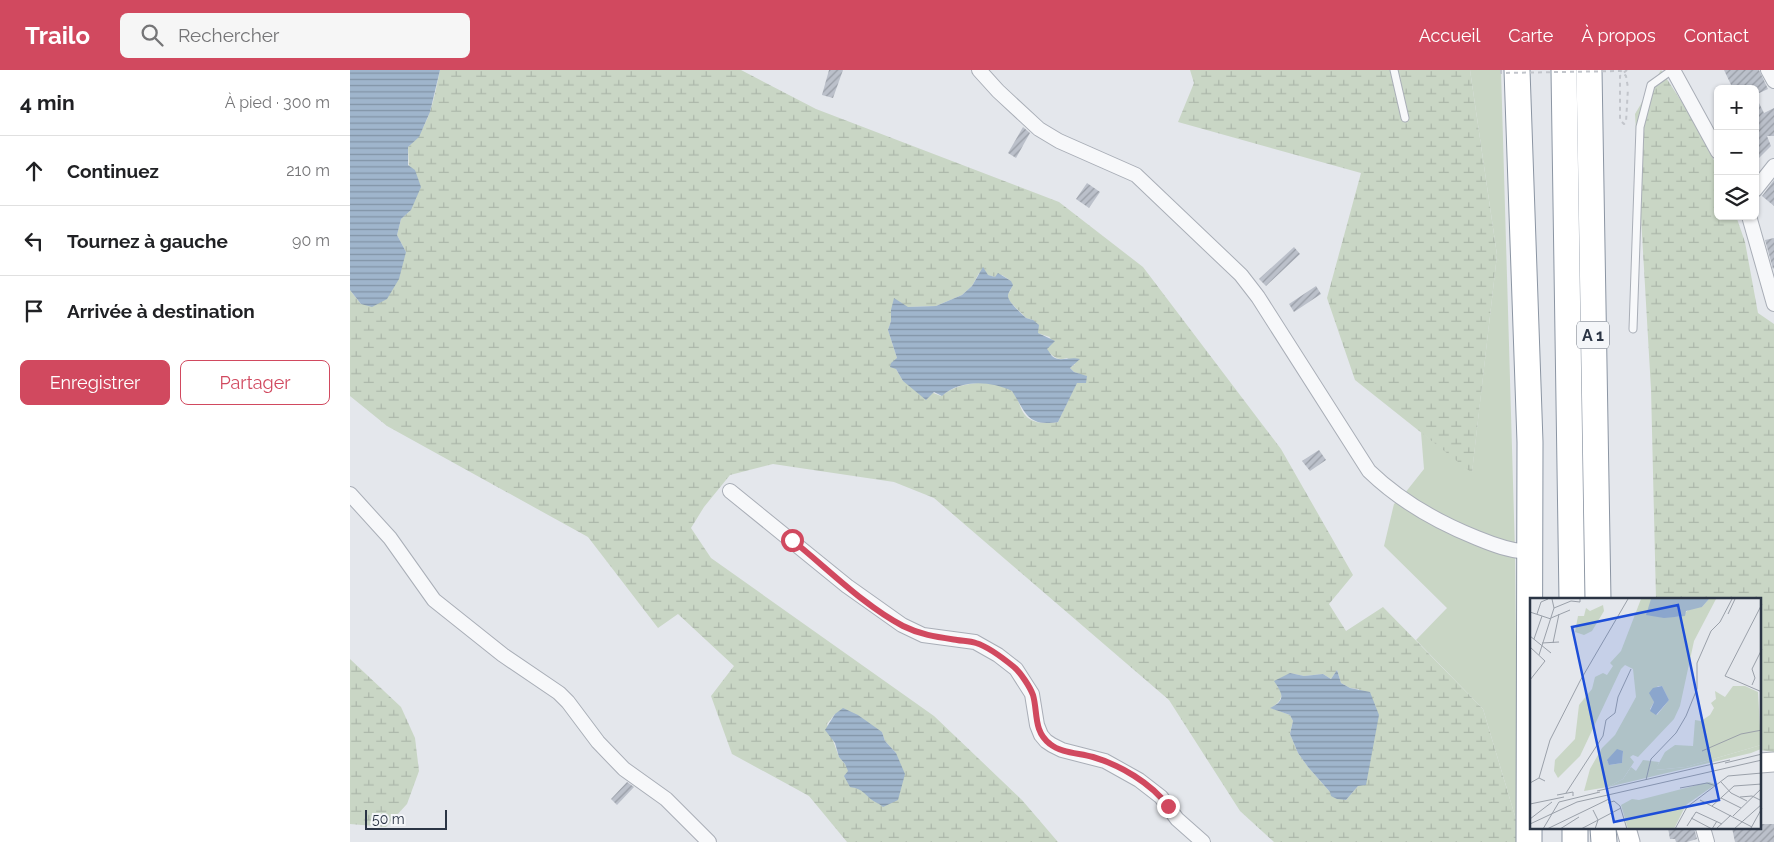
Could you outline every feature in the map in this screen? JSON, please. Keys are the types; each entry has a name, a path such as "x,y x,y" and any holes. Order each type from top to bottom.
{"highway":[{"path":"1517,70 1530,442 1528,552 1529,842"},
{"path":"1532,70 1544,446 1544,598"},
{"name":"A 1","path":"1564,70 1572,598"},
{"name":"A 1","path":"1589,70 1598,598"}],"street":[{"path":"979,70 998,91 1039,129 1059,141 1136,175 1241,275 1258,297 1369,471 1384,486 1409,504 1454,528 1499,546 1515,551 1528,552"},
{"path":"1673,70 1714,145"},
{"path":"1768,70 1774,81"},
{"path":"1759,185 1774,166"},
{"path":"1750,220 1774,304"},
{"path":"730,491 854,592 902,625 923,635 975,642 998,655 1016,669 1032,694 1037,724 1041,735 1052,746 1104,761 1139,780 1161,797 1177,819 1203,842"},
{"path":"350,494 390,538 434,600 503,655 559,693 598,742 624,769 666,799 709,842"}],"lane":[{"path":"1394,70 1405,118"},
{"path":"1633,329 1640,127 1652,85 1673,70"}],"path":[{"path":"1501,70 1501,74 1621,72 1626,76 1628,88 1626,122 1624,124 1620,120 1620,76 1627,70"}],"green space":[{"path":"440,70 741,70 816,109 1059,202 1143,267 1281,449 1353,575 1329,604 1346,631 1383,607 1483,709 1518,826 1517,842 1274,842 1240,811 1169,700 934,498 894,482 773,464 730,475 704,507 691,528 711,558 934,716 1022,800 1058,842 847,842 809,796 732,754 711,696 734,666 678,614 658,628 588,537 387,426 350,396 350,290 361,304 406,252 397,235 401,219 411,210 408,147 421,130 430,112","holes":["979,273 995,277 1002,275 1011,281 1008,294 1009,299 1026,318 1033,320 1037,333 1050,337 1046,350 1055,357 1060,359 1067,358 1075,364 1070,368 1080,374 1086,382 1077,382 1058,422 1040,423 1028,418 1014,393 996,384 976,383 956,387 941,396 903,381 896,369 897,358 888,330 891,321 908,307 936,306 962,295 972,286","1337,670 1341,683 1350,688 1359,689 1358,786 1346,800 1330,792 1298,753 1290,734 1293,721 1290,715 1271,708 1281,698 1282,692 1277,686 1290,673 1304,676 1323,674 1331,679","835,714 882,732 885,741 896,753 880,803 872,800 858,788 839,757 827,724"]},
{"path":"1190,70 1470,70 1497,255 1472,473 1355,380 1327,298 1361,173 1178,122 1194,83"},
{"path":"1470,70 1501,70 1515,551 1518,826 1483,709 1416,640 1447,608 1384,546 1394,504 1424,469 1421,432 1472,472 1497,255"},
{"path":"1661,70 1689,113 1714,160 1714,220 1737,220 1745,242 1758,313 1774,324 1774,752 1762,750 1762,598 1656,598 1651,389 1635,114"},
{"path":"350,659 401,707 415,738 419,771 407,804 386,827 350,824"}],"water":[{"path":"350,70 440,70 430,112 419,137 408,147 408,165 415,170 421,187 411,210 401,219 397,235 406,252 399,279 387,299 372,307 361,304 350,290"},
{"path":"983,267 988,275 995,277 998,273 1011,281 1013,285 1008,294 1010,301 1026,318 1033,320 1039,325 1038,333 1055,341 1047,349 1052,356 1058,359 1080,359 1070,368 1074,372 1087,376 1086,383 1077,383 1058,422 1048,423 1034,420 1025,412 1012,391 995,385 967,384 949,390 942,396 934,392 926,400 903,381 896,369 890,367 891,363 897,358 888,330 894,298 908,307 936,306 962,295 972,286"},
{"path":"1337,670 1341,683 1350,688 1370,692 1379,715 1366,785 1358,786 1346,800 1331,796 1330,792 1298,753 1290,734 1293,721 1290,715 1270,708 1281,699 1281,693 1274,681 1290,673 1304,676 1323,674 1331,679"},
{"path":"843,708 858,715 882,732 885,741 896,753 905,774 898,800 883,807 860,790 850,787 844,776 848,771 845,764 839,757 835,743 825,730 835,714"}],"building":[{"path":"829,70 843,70 833,98 822,95"},
{"path":"1724,70 1759,70 1768,89 1759,93 1759,85 1731,85"},
{"path":"1759,103 1764,113 1774,108 1774,136 1767,136 1771,146 1759,158"},
{"path":"1023,127 1030,133 1016,158 1008,153"},
{"path":"1774,180 1774,206 1762,196"},
{"path":"1087,183 1100,192 1089,208 1076,199"},
{"path":"1774,238 1774,268 1773,269 1765,240"},
{"path":"1294,247 1300,254 1266,286 1259,279"},
{"path":"1316,286 1321,294 1294,312 1289,304"},
{"path":"1319,450 1326,460 1310,471 1302,461"},
{"path":"627,782 634,787 617,805 611,799"},
{"path":"1762,824 1774,824 1774,842 1735,842 1732,830 1762,830"},
{"path":"1668,830 1695,830 1697,839 1687,842 1676,842 1675,839 1670,839"}],"route":[{"path":"792,540 847,586 902,625 923,635 975,642 998,655 1016,669 1032,694 1037,724 1041,735 1052,746 1092,757 1118,767 1152,788 1168,806"}]}
